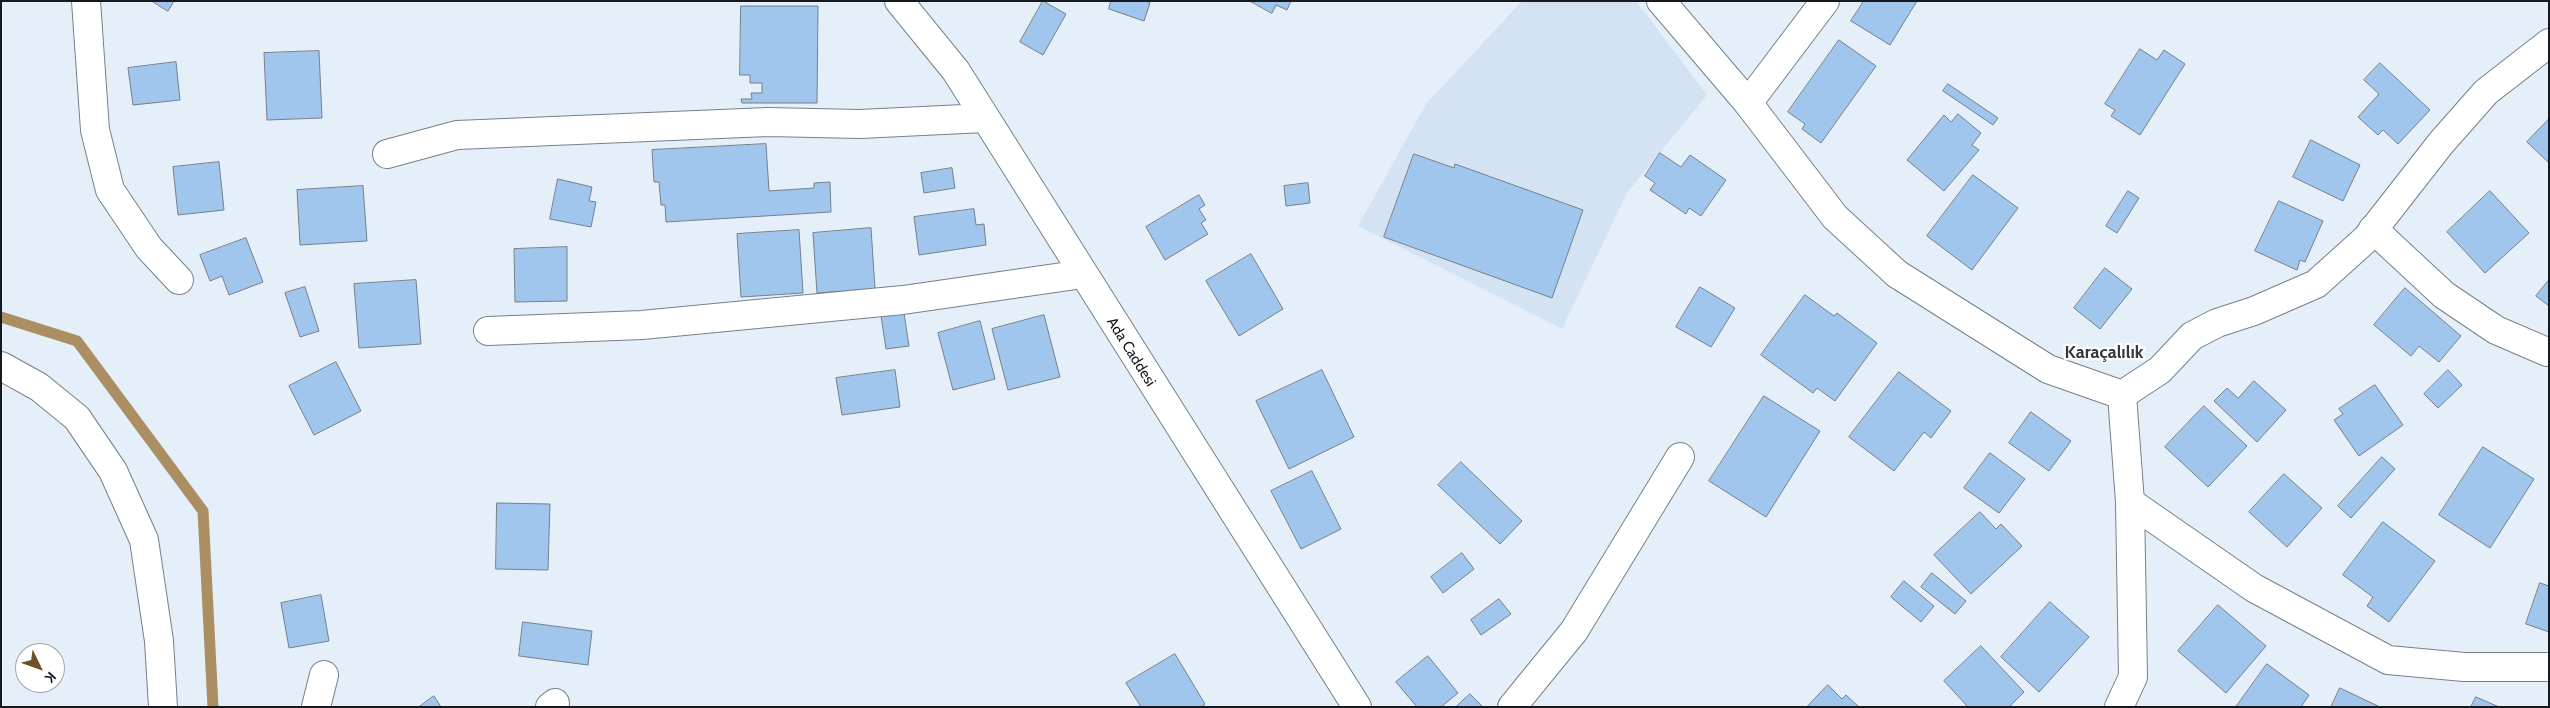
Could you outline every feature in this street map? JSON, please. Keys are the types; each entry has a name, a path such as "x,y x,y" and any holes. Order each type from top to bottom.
{"street":[{"path":"86,1 96,130 110,190 150,248 179,280"},
{"name":"Ada Caddesi","path":"899,1 956,71 1357,707"},
{"path":"1661,1 1748,104 1834,218 1897,274 2048,369 2122,395"},
{"path":"1748,104 1825,1"},
{"path":"2122,395 2160,370 2192,336 2217,323 2254,312 2316,284 2373,229 2441,143 2486,92 2549,43"},
{"path":"386,154 457,135 768,122 860,124 985,118"},
{"path":"2373,229 2444,295 2496,330 2547,352"},
{"path":"488,331 642,324 903,300 1083,274"},
{"path":"1,366 39,387 77,418 113,470 144,540 160,641 163,707"},
{"path":"2119,707 2133,677 2130,502 2122,395"},
{"path":"1512,707 1574,631 1680,457"},
{"path":"2130,502 2254,588 2388,660 2464,668 2549,667"},
{"path":"316,707 324,675"}],"shaded area":[{"path":"1522,1 1636,1 1707,95 1627,193 1562,329 1358,226 1426,104"}],"building":[{"path":"152,1 174,1 168,11"},
{"path":"1043,1 1066,14 1043,55 1020,42"},
{"path":"1111,1 1146,1 1150,3 1144,21 1109,9"},
{"path":"1250,1 1291,1 1287,10 1276,5 1272,13"},
{"path":"1864,1 1917,1 1890,45 1851,21"},
{"path":"741,6 818,6 817,103 742,103 741,99 752,99 751,93 762,93 762,83 750,83 750,75 740,75"},
{"path":"1839,40 1876,66 1821,143 1802,129 1805,124 1788,112"},
{"path":"2140,49 2157,60 2164,50 2185,64 2140,135 2111,116 2115,110 2105,104"},
{"path":"319,51 322,118 267,120 264,53"},
{"path":"176,62 180,100 133,105 128,68"},
{"path":"2380,63 2430,110 2398,144 2383,130 2378,135 2358,117 2379,94 2364,80"},
{"path":"1948,84 1998,118 1993,125 1943,91"},
{"path":"1958,114 1981,133 1972,145 1979,150 1944,191 1907,160 1944,115 1951,122"},
{"path":"2549,119 2549,163 2527,142"},
{"path":"2311,140 2360,165 2343,201 2293,177"},
{"path":"766,144 769,191 814,188 814,183 830,182 831,212 666,222 665,205 661,205 659,182 654,182 652,150"},
{"path":"1660,153 1681,167 1690,155 1726,180 1701,216 1689,208 1686,214 1650,190 1655,183 1645,176"},
{"path":"1414,154 1454,168 1455,164 1583,210 1552,298 1384,237"},
{"path":"219,162 224,210 178,215 173,167"},
{"path":"952,168 955,188 924,193 921,173"},
{"path":"1973,175 2018,208 1972,270 1927,236"},
{"path":"558,179 592,187 589,201 596,202 591,227 550,219"},
{"path":"1308,183 1310,203 1286,206 1284,186"},
{"path":"363,186 367,241 300,245 297,190"},
{"path":"2128,191 2139,198 2117,233 2106,226"},
{"path":"2490,191 2529,233 2485,273 2447,232"},
{"path":"1199,195 1205,205 1199,209 1206,220 1201,223 1208,234 1165,260 1146,227"},
{"path":"2279,201 2323,221 2305,262 2300,260 2297,270 2255,251"},
{"path":"974,209 976,225 984,224 986,245 919,255 914,217"},
{"path":"871,228 875,289 817,293 813,233"},
{"path":"799,230 803,293 741,297 737,234"},
{"path":"246,238 263,282 229,295 222,276 210,281 200,255"},
{"path":"567,247 567,301 515,302 514,249"},
{"path":"1251,254 1283,309 1239,336 1206,281"},
{"path":"2105,268 2132,289 2100,329 2074,308"},
{"path":"416,280 421,344 359,348 354,284"},
{"path":"2549,280 2549,306 2536,296"},
{"path":"305,287 319,331 300,337 285,293"},
{"path":"1700,287 1735,308 1711,347 1676,327"},
{"path":"2405,288 2461,336 2439,362 2419,346 2411,356 2374,325"},
{"path":"1805,295 1834,316 1837,313 1877,343 1835,401 1817,388 1813,393 1761,355"},
{"path":"904,313 909,346 886,349 881,316"},
{"path":"1044,315 1060,377 1008,390 992,329"},
{"path":"980,321 995,379 953,390 938,333"},
{"path":"336,362 361,411 314,435 289,386"},
{"path":"895,370 900,407 842,415 836,378"},
{"path":"1322,370 1354,437 1289,469 1256,401"},
{"path":"2448,370 2462,385 2438,408 2424,394"},
{"path":"1899,372 1951,411 1931,438 1924,432 1894,471 1849,437"},
{"path":"2254,381 2286,410 2257,442 2214,401 2227,388 2238,398"},
{"path":"2375,385 2403,425 2359,456 2334,420 2343,414 2339,409"},
{"path":"1764,396 1820,431 1766,517 1709,481"},
{"path":"2204,406 2247,446 2208,487 2165,447"},
{"path":"2031,412 2071,441 2049,471 2009,443"},
{"path":"2483,447 2534,479 2490,548 2439,515"},
{"path":"1990,453 2025,479 1999,513 1964,488"},
{"path":"2382,457 2395,469 2351,518 2338,506"},
{"path":"1461,462 1522,521 1500,544 1438,485"},
{"path":"1312,471 1341,529 1301,549 1271,491"},
{"path":"2284,474 2322,508 2287,547 2249,512"},
{"path":"497,503 550,504 548,570 496,569"},
{"path":"1980,512 1996,529 2001,524 2022,546 1971,594 1934,555"},
{"path":"2383,522 2435,561 2389,622 2367,606 2373,597 2343,575"},
{"path":"1462,553 1474,569 1443,593 1431,577"},
{"path":"1932,573 1966,601 1955,614 1921,587"},
{"path":"1904,581 1934,606 1921,622 1891,597"},
{"path":"2540,583 2549,586 2549,632 2526,624"},
{"path":"321,595 329,641 289,648 281,603"},
{"path":"1499,599 1511,614 1481,635 1471,620"},
{"path":"2050,602 2089,637 2039,692 2001,657"},
{"path":"2218,605 2266,646 2226,693 2178,651"},
{"path":"523,622 592,631 588,665 519,656"},
{"path":"1981,646 2024,692 2009,707 1968,707 1944,681"},
{"path":"1175,654 1205,704 1201,707 1141,707 1126,683"},
{"path":"1428,656 1458,693 1441,707 1417,707 1396,682"},
{"path":"2267,664 2309,695 2301,707 2236,707"},
{"path":"1828,685 1842,699 1846,695 1859,707 1807,707"},
{"path":"2340,688 2380,707 2331,707"},
{"path":"1470,694 1483,707 1456,707"},
{"path":"434,696 441,707 419,707"},
{"path":"2476,697 2499,707 2471,707"}],"waterway":[{"path":"1,317 77,341 203,511 213,707"}],"district":[{"name":"Karaçalılık","path":"2104,353"}]}
